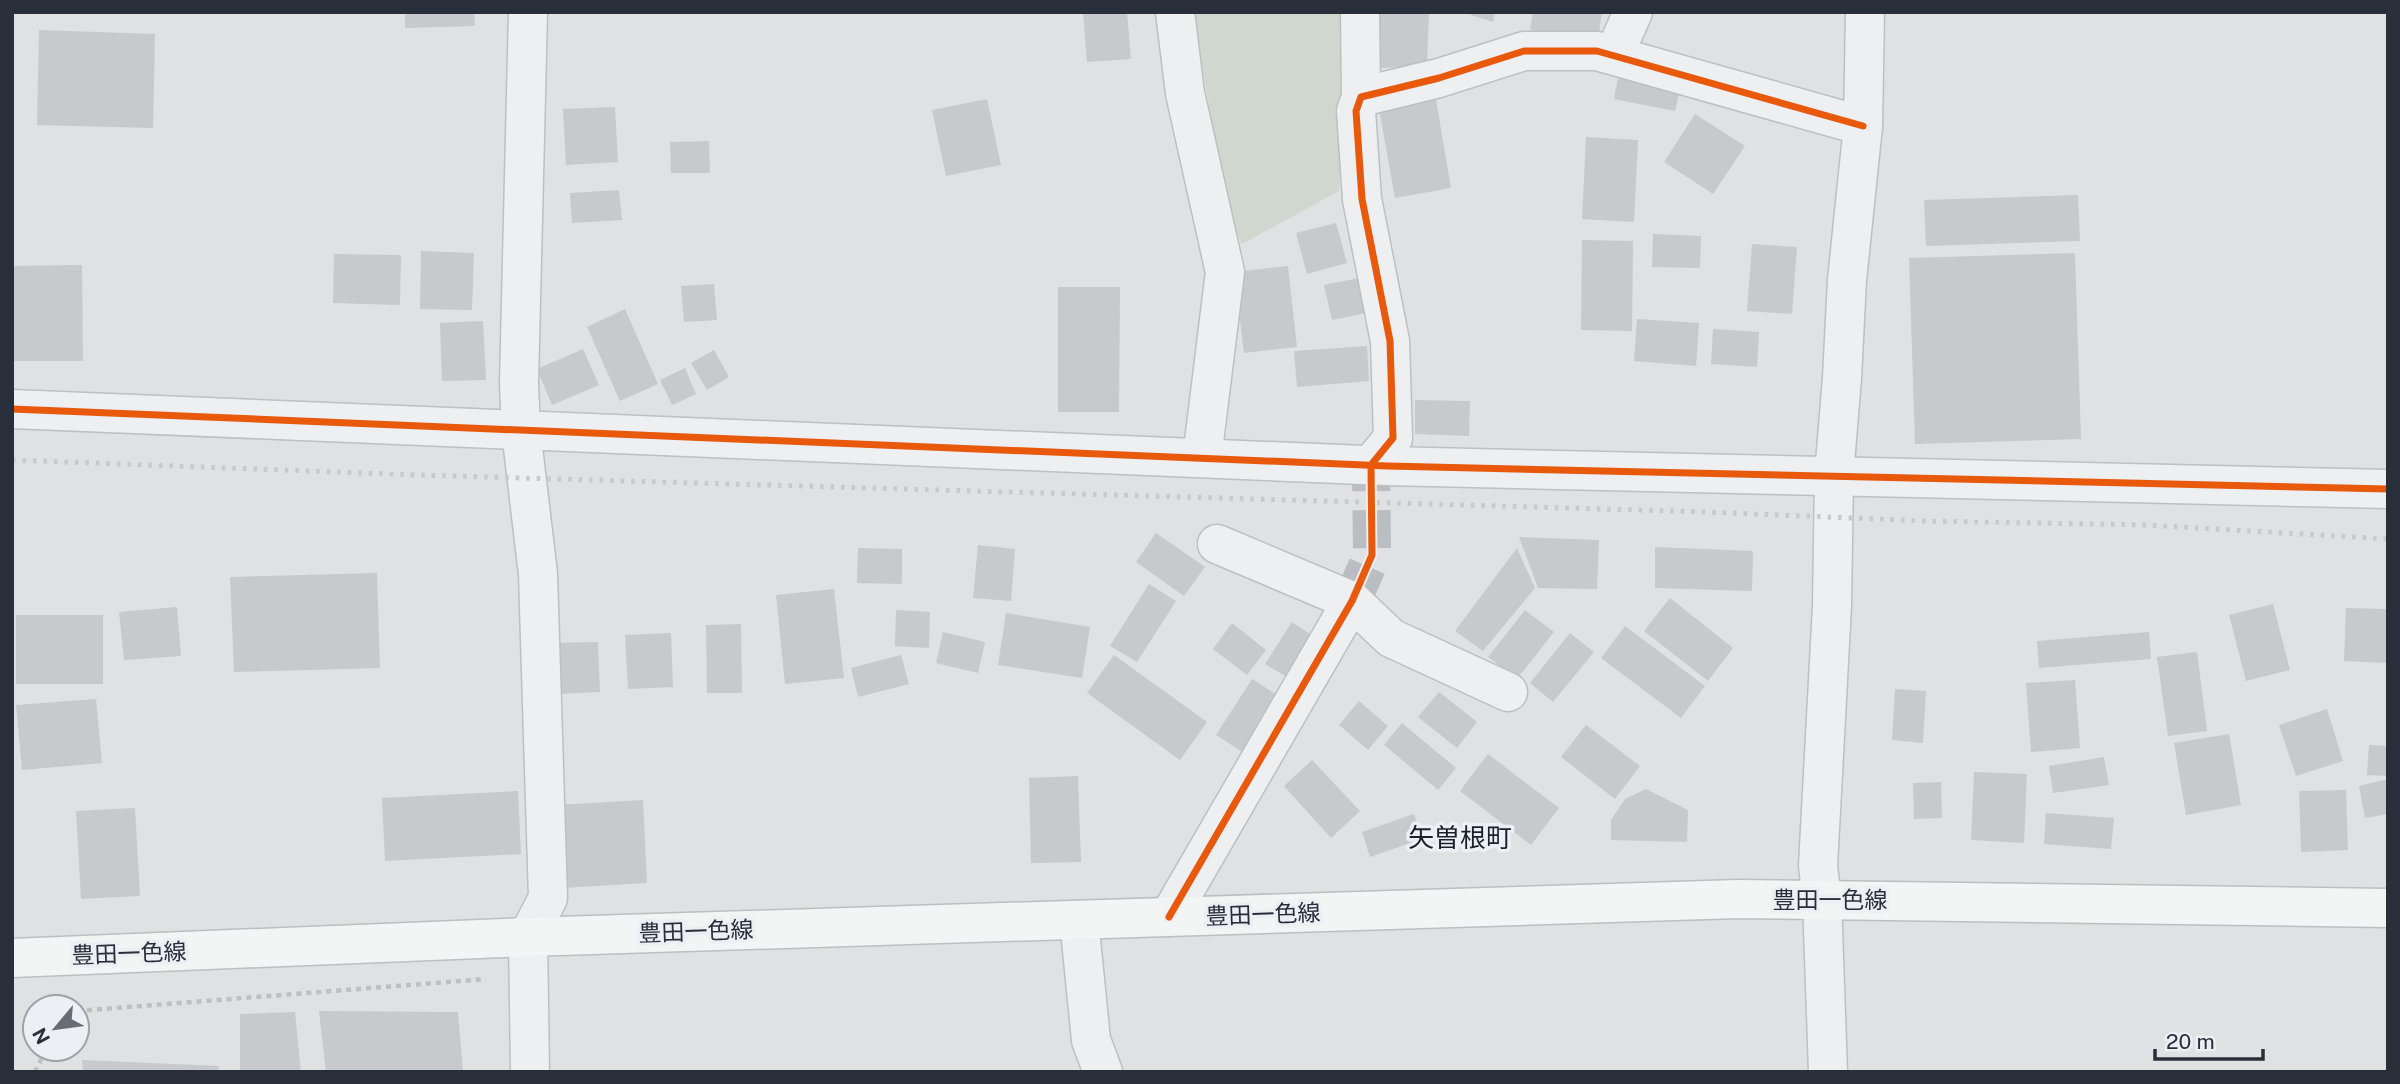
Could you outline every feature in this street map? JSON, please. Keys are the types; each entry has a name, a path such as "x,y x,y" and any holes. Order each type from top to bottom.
{"main road":[{"name":"豊田一色線","path":"12,958 528,937 1724,899 2388,908"}],"street":[{"path":"528,12 519,369 522,431 538,574 548,898 528,937 530,1072"},
{"path":"1175,12 1185,93 1225,272 1202,458"},
{"path":"1360,12 1361,97 1356,111 1362,199 1390,341 1393,438 1371,465"},
{"path":"1614,55 1633,12"},
{"path":"1828,1072 1822,899 1818,866 1832,606 1834,475 1847,280 1863,126 1865,12"},
{"path":"1361,97 1439,78 1524,51 1597,51 1863,126"},
{"path":"12,409 1371,465 2388,489"},
{"path":"1217,544 1352,601 1391,638 1508,692"},
{"path":"1169,917 1352,601"},
{"path":"1079,920 1091,1040 1103,1072"}],"path":[{"path":"91,1010 487,979"}],"shaded area":[{"path":"1193,12 1349,12 1339,191 1242,244 1228,215"}],"building":[{"path":"405,12 474,12 475,26 405,28"},
{"path":"1083,12 1127,12 1131,59 1087,62"},
{"path":"1370,12 1429,12 1427,65 1369,69"},
{"path":"1462,12 1495,12 1493,22"},
{"path":"1533,12 1602,12 1598,40 1530,30"},
{"path":"39,30 155,34 153,128 37,125"},
{"path":"1619,72 1681,85 1675,111 1614,99"},
{"path":"1435,94 1451,188 1395,198 1378,103"},
{"path":"987,99 1001,165 946,176 932,110"},
{"path":"615,107 618,162 566,165 563,109"},
{"path":"1695,114 1745,146 1713,194 1664,162"},
{"path":"1586,137 1638,140 1634,222 1582,219"},
{"path":"709,141 710,173 671,173 670,142"},
{"path":"619,190 622,220 572,223 570,193"},
{"path":"2078,195 2080,241 1926,246 1924,200"},
{"path":"1336,223 1347,263 1307,274 1296,233"},
{"path":"1653,234 1701,236 1700,268 1652,267"},
{"path":"1582,240 1633,241 1632,331 1581,330"},
{"path":"1752,244 1797,247 1792,314 1747,311"},
{"path":"421,251 474,253 472,310 420,309"},
{"path":"2075,253 2081,439 1915,444 1909,258"},
{"path":"334,254 401,255 400,305 333,303"},
{"path":"82,265 83,361 12,361 12,266"},
{"path":"1288,266 1297,347 1244,353 1234,272"},
{"path":"1359,278 1367,313 1332,320 1324,285"},
{"path":"714,284 717,320 684,322 681,286"},
{"path":"1058,287 1120,287 1119,412 1058,412"},
{"path":"625,309 658,384 620,401 587,327"},
{"path":"1637,319 1699,323 1696,366 1634,361"},
{"path":"483,321 486,380 442,381 440,323"},
{"path":"1713,329 1759,332 1757,367 1711,364"},
{"path":"1367,346 1369,381 1297,387 1294,351"},
{"path":"583,349 599,385 552,405 537,369"},
{"path":"714,350 729,377 707,390 691,363"},
{"path":"685,368 696,394 672,405 660,380"},
{"path":"1415,400 1470,401 1469,436 1415,434"},
{"path":"1156,533 1205,567 1184,596 1136,562"},
{"path":"1519,537 1599,540 1597,589 1538,588"},
{"path":"978,545 1015,549 1011,601 973,598"},
{"path":"1655,547 1753,551 1752,591 1655,588"},
{"path":"858,548 902,549 902,584 857,583"},
{"path":"1517,548 1535,588 1483,651 1455,631"},
{"path":"377,573 380,668 234,672 230,577"},
{"path":"1149,584 1176,601 1137,662 1110,646"},
{"path":"834,589 844,678 785,684 776,595"},
{"path":"1670,598 1733,648 1708,681 1644,631"},
{"path":"2273,604 2290,670 2246,681 2229,615"},
{"path":"177,607 181,656 124,660 119,612"},
{"path":"2346,608 2388,609 2388,663 2344,661"},
{"path":"896,610 930,612 929,648 895,646"},
{"path":"1525,610 1554,632 1517,679 1488,657"},
{"path":"1006,613 1090,627 1082,678 998,665"},
{"path":"16,615 103,615 103,684 16,684"},
{"path":"1292,622 1316,638 1290,679 1265,664"},
{"path":"1232,623 1266,650 1247,675 1213,649"},
{"path":"741,624 742,693 707,693 706,625"},
{"path":"1625,626 1705,686 1681,718 1601,658"},
{"path":"943,632 985,642 978,673 936,663"},
{"path":"2149,632 2151,659 2039,668 2037,641"},
{"path":"671,633 673,687 628,689 625,635"},
{"path":"1570,633 1594,652 1553,702 1530,683"},
{"path":"598,642 600,692 556,694 554,643"},
{"path":"2197,652 2207,731 2168,736 2157,657"},
{"path":"901,655 909,684 858,697 851,668"},
{"path":"1114,655 1207,722 1180,760 1087,693"},
{"path":"1252,679 1280,697 1244,753 1216,735"},
{"path":"2075,680 2080,748 2031,752 2026,683"},
{"path":"1895,689 1926,691 1923,743 1892,740"},
{"path":"1439,692 1477,722 1457,748 1418,717"},
{"path":"96,699 102,763 22,770 16,705"},
{"path":"1359,701 1388,726 1368,750 1339,725"},
{"path":"2327,709 2343,761 2296,776 2279,725"},
{"path":"1402,723 1456,768 1438,790 1384,745"},
{"path":"1586,725 1640,766 1615,799 1561,757"},
{"path":"2229,734 2241,805 2186,815 2174,743"},
{"path":"2369,745 2388,746 2388,776 2367,775"},
{"path":"1488,754 1559,808 1531,845 1460,791"},
{"path":"2104,757 2109,785 2053,793 2049,766"},
{"path":"1312,760 1360,811 1331,838 1284,786"},
{"path":"1974,772 2027,774 2024,843 1971,840"},
{"path":"1078,776 1081,862 1031,863 1029,778"},
{"path":"2388,779 2388,814 2365,818 2359,786"},
{"path":"1941,782 1942,818 1914,819 1913,783"},
{"path":"1646,789 1688,810 1687,842 1611,840 1611,820 1625,799"},
{"path":"2346,790 2348,850 2301,852 2299,791"},
{"path":"518,791 521,854 385,861 382,798"},
{"path":"643,800 647,883 562,888 557,805"},
{"path":"135,808 140,896 81,899 76,811"},
{"path":"2046,813 2114,818 2111,849 2044,844"},
{"path":"1414,814 1422,839 1370,857 1362,832"},
{"path":"319,1011 458,1012 463,1072 326,1072"},
{"path":"295,1012 301,1072 240,1072 240,1014"},
{"path":"91,1060 219,1066 218,1072 83,1072 82,1063 91,1063"}],"tunnel":[{"path":"1352,601 1372,555 1371,465"}],"railway":[{"path":"12,460 1924,521 2146,525 2388,539"}],"cycle path":[{"path":"1169,917 1352,601 1372,555 1371,465 1393,438 1390,341 1362,199 1356,111 1361,97 1439,78 1524,51 1597,51 1863,126"},
{"path":"12,409 1388,466 2388,489"}],"district":[{"name":"矢曽根町","path":"1460,837"}]}
